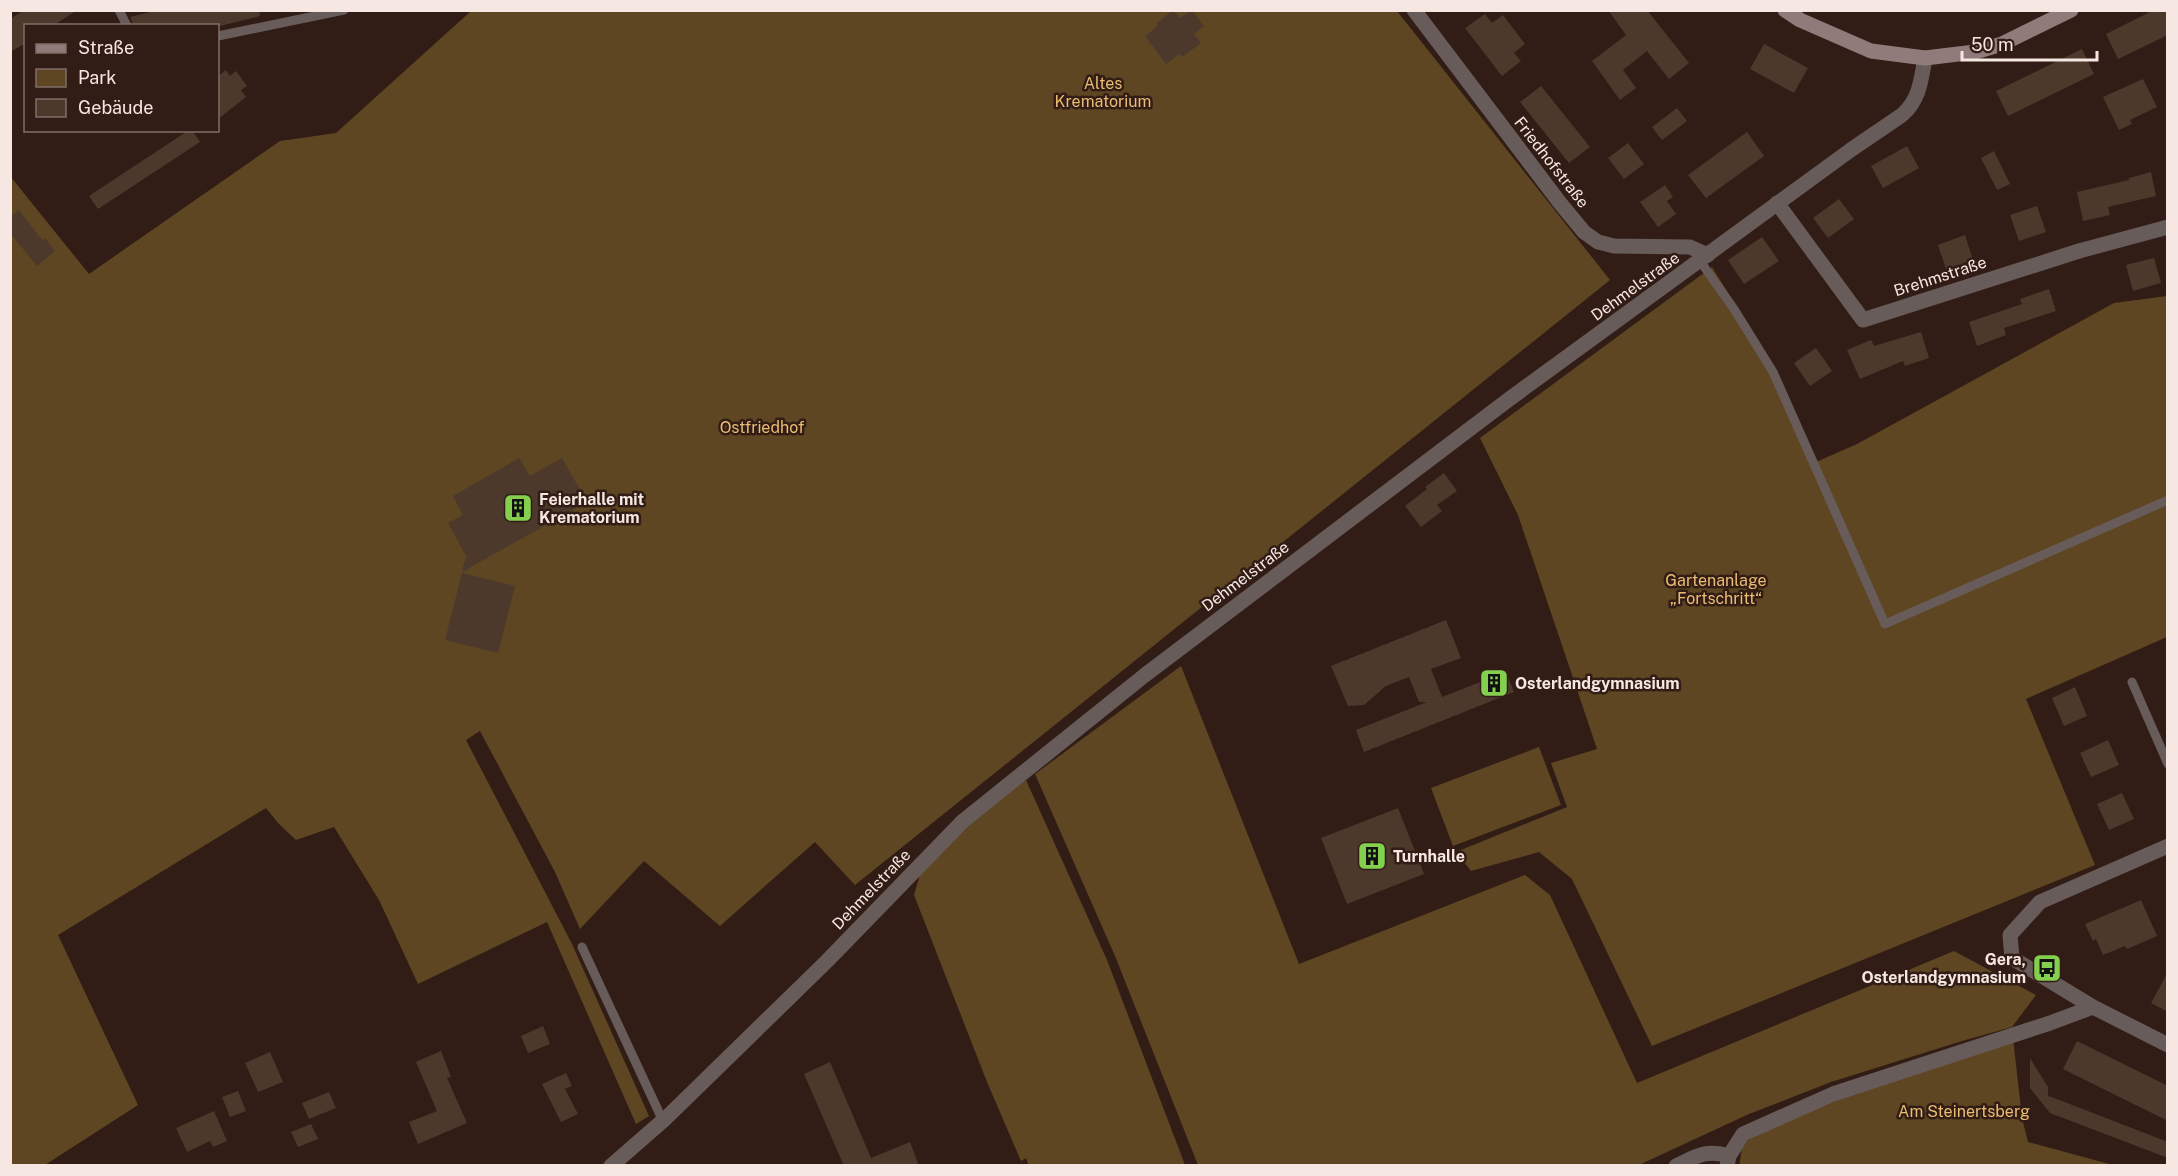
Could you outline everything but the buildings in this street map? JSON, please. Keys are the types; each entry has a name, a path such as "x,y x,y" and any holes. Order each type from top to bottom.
{"main road":[{"path":"1785,10 1800,20 1871,51 1924,58 1975,52 2002,44 2071,10"}],"street":[{"name":"Friedhofstraße","path":"1414,10 1584,232 1598,242 1614,246 1666,249 1690,247 1704,258"},
{"name":"Dehmelstraße","path":"611,1166 663,1121 827,960 963,821 1145,675 1508,400 1910,108 1919,93 1924,58"},
{"name":"Brehmstraße","path":"1777,203 1863,320 2079,251 2168,227"},
{"path":"2168,846 2040,902 2010,934 2013,958 2093,1007 2168,1045"},
{"path":"1676,1166 1703,1153 1717,1152 1728,1161 1743,1134 1833,1094 2093,1007"}],"lane":[{"path":"119,10 126,24"},
{"path":"219,36 344,10"},
{"path":"1704,258 1773,372 1885,624 2168,500"},
{"path":"2132,682 2168,764"},
{"path":"582,947 663,1121"}],"green space":[{"name":"Ostfriedhof","path":"471,11 1397,11 1610,280 855,885 815,842 720,926 644,861 580,929 555,872 480,731 466,740 572,944 649,1116 636,1124 547,922 418,984 379,900 334,827 296,840 266,808 58,935 138,1105 45,1165 11,1165 10,176 89,274 280,141 336,133"},
{"name":"Gartenanlage „Fortschritt“","path":"1712,267 1776,370 1816,462 1857,444 2114,303 2167,296 2167,637 2026,699 2095,865 1652,1046 1572,879 1539,852 1471,871 1456,852 1567,807 1551,763 1597,749 1518,515 1480,438"},
{"path":"1181,666 1299,964 1525,875 1550,895 1637,1083 1954,951 2036,995 2012,1027 1831,1082 1749,1114 1639,1165 1198,1165 1115,956 1035,774"},
{"path":"1539,747 1561,805 1453,846 1431,788"},
{"path":"1026,780 1107,960 1185,1165 1029,1166 1026,1158 1021,1161 987,1082 914,895 920,875 972,822"},
{"name":"Am Steinertsberg","path":"2013,1038 2022,1118 2028,1142 2113,1165 1739,1166 1742,1149 1755,1131 1834,1098"}],"place":[{"name":"Feierhalle mit Krematorium","path":"518,508"},
{"name":"Osterlandgymnasium","path":"1494,683"},
{"name":"Turnhalle","path":"1372,856"},
{"name":"Gera, Osterlandgymnasium","path":"2047,968"}],"park label":[{"name":"Altes Krematorium","path":"1103,92"}]}
